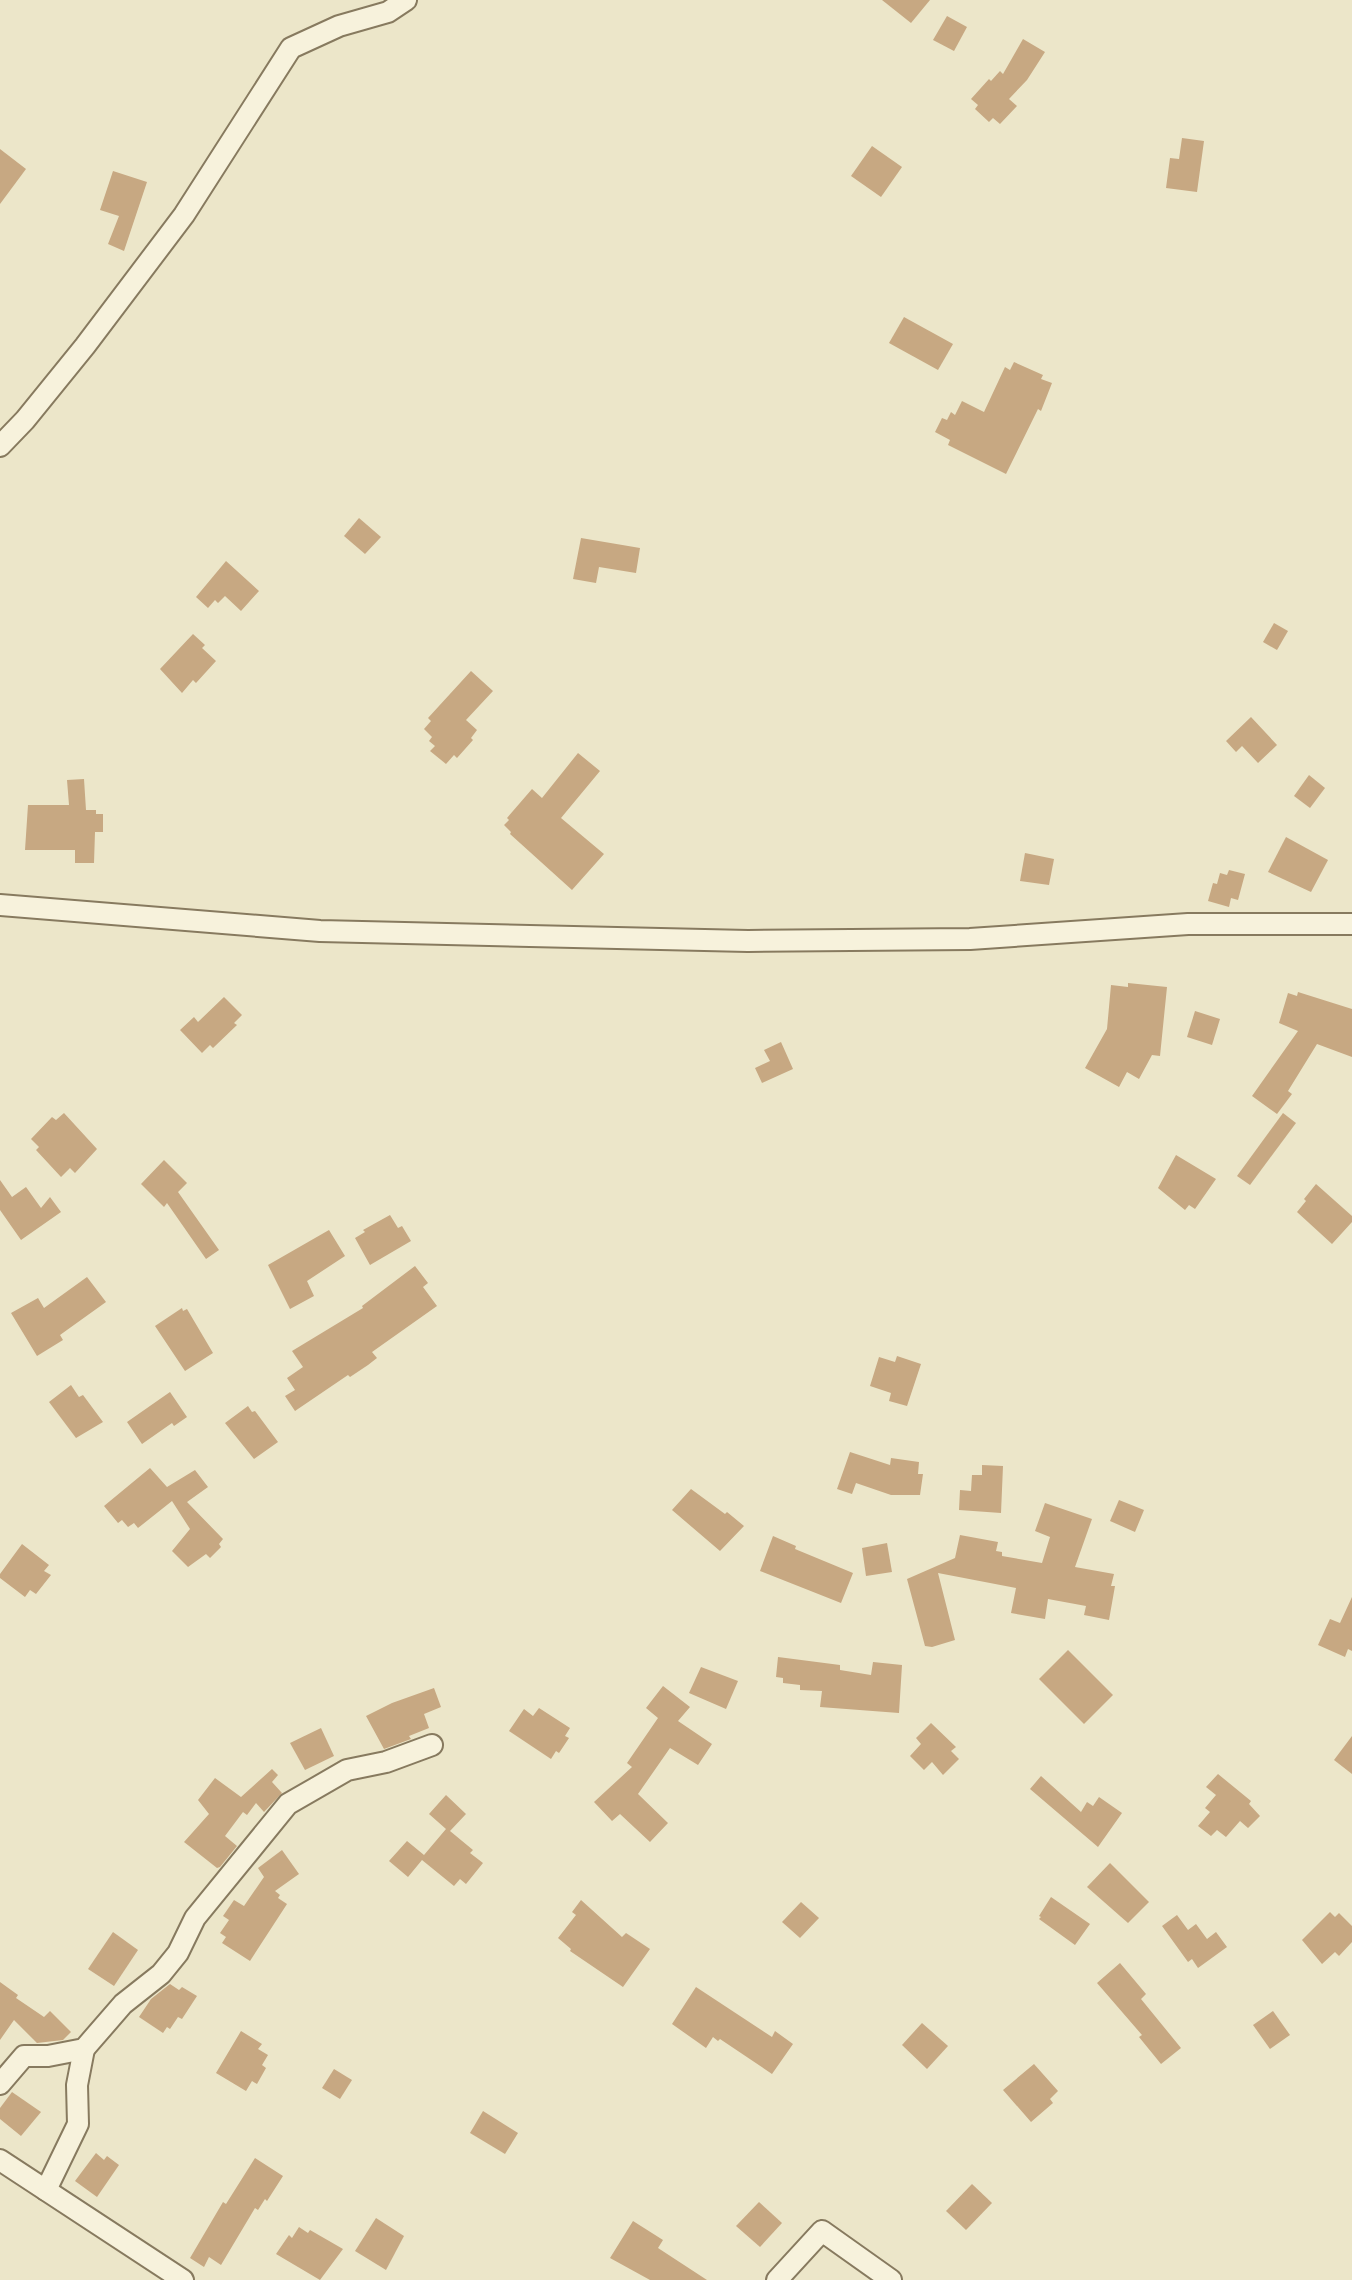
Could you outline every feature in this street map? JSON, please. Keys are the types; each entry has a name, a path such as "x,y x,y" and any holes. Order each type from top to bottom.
{"street":[{"path":"0,446 75,358 184,215 291,48 339,26 388,12 406,0"},
{"path":"0,905 320,931 748,941 970,939 1188,924 1352,924"},
{"path":"46,2190 78,2124 77,2085 84,2049 123,2004 161,1974 178,1953 195,1918 288,1804 347,1770 386,1762 432,1745"},
{"path":"0,2084 24,2056 48,2056 84,2049"},
{"path":"0,2160 183,2280"},
{"path":"777,2280 822,2231 891,2280"}],"building":[{"path":"882,0 930,0 911,23"},
{"path":"947,16 967,27 954,51 933,40"},
{"path":"1023,39 1045,52 1027,80 1009,99 1017,106 1000,124 993,118 989,122 975,109 978,105 971,99 989,79 991,81 1000,71 1003,74"},
{"path":"1182,138 1204,141 1197,192 1166,188 1170,158 1179,159"},
{"path":"872,146 902,167 881,197 851,176"},
{"path":"0,149 26,169 0,204"},
{"path":"113,171 147,182 124,251 108,244 119,216 100,210"},
{"path":"904,317 953,344 938,370 889,343"},
{"path":"1014,362 1043,375 1041,379 1052,383 1041,411 1038,409 1006,474 948,445 950,440 935,432 942,418 947,420 951,412 955,415 962,401 984,412 1005,367 1010,370"},
{"path":"359,518 381,537 365,554 344,536"},
{"path":"581,538 640,548 636,573 599,567 596,583 573,579"},
{"path":"226,561 259,591 241,611 225,596 218,603 215,600 208,608 196,597"},
{"path":"1274,623 1288,631 1277,650 1263,642"},
{"path":"193,634 216,661 182,693 160,669"},
{"path":"471,671 493,691 466,720 477,730 471,738 473,740 457,758 454,755 446,764 430,751 435,746 424,729 431,721 428,718"},
{"path":"1251,717 1277,745 1258,763 1242,746 1236,752 1226,741"},
{"path":"578,753 600,771 561,818 604,854 572,890 504,825 532,789 542,798"},
{"path":"1309,775 1325,788 1310,808 1294,796"},
{"path":"84,779 86,810 103,814 103,832 95,832 94,863 75,863 75,850 25,850 28,805 69,805 67,780"},
{"path":"1286,837 1328,860 1311,892 1268,872"},
{"path":"1025,853 1054,859 1049,885 1020,881"},
{"path":"1229,870 1245,874 1238,900 1231,898 1229,907 1208,901 1213,883 1217,884 1220,873 1227,875"},
{"path":"1128,983 1167,987 1160,1056 1152,1055 1139,1079 1127,1072 1119,1087 1085,1068 1107,1029 1111,985 1128,987"},
{"path":"1298,992 1352,1009 1352,1057 1317,1044 1288,1091 1292,1094 1277,1114 1252,1096 1298,1031 1279,1023 1288,993 1297,996"},
{"path":"224,997 242,1015 234,1023 237,1025 213,1048 210,1045 202,1053 180,1030 194,1017 198,1022"},
{"path":"1195,1011 1220,1019 1212,1045 1187,1037"},
{"path":"781,1042 793,1069 762,1083 755,1068 770,1061 764,1050"},
{"path":"64,1113 97,1149 75,1173 70,1168 61,1177 36,1150 39,1147 31,1139 52,1117 56,1120"},
{"path":"1283,1113 1296,1123 1250,1185 1237,1176"},
{"path":"1176,1155 1216,1179 1195,1209 1189,1205 1185,1210 1158,1188"},
{"path":"164,1160 187,1183 178,1192 219,1250 206,1259 167,1203 164,1207 141,1184"},
{"path":"0,1180 12,1197 26,1187 41,1208 50,1197 61,1212 21,1240 0,1210"},
{"path":"1316,1184 1352,1216 1352,1222 1332,1244 1297,1212"},
{"path":"390,1215 398,1228 402,1226 411,1241 370,1265 355,1238"},
{"path":"329,1230 345,1256 307,1281 314,1296 290,1309 268,1265"},
{"path":"415,1266 428,1283 423,1287 437,1306 372,1352 377,1358 368,1365 295,1411 285,1396 295,1390 287,1378 303,1367 292,1351 363,1308"},
{"path":"87,1277 106,1302 60,1335 63,1340 37,1356 11,1313 38,1298 44,1308"},
{"path":"182,1308 183,1311 187,1309 213,1353 185,1371 155,1326"},
{"path":"897,1356 921,1364 907,1406 889,1401 891,1393 870,1386 879,1357 895,1362"},
{"path":"71,1385 79,1397 83,1395 103,1422 76,1438 49,1402"},
{"path":"170,1392 187,1417 174,1426 172,1423 142,1444 127,1422"},
{"path":"248,1406 278,1442 254,1459 225,1423"},
{"path":"850,1452 890,1465 891,1458 919,1462 918,1474 923,1474 920,1495 891,1495 856,1483 852,1494 837,1489"},
{"path":"982,1465 1003,1466 1001,1513 959,1510 960,1490 971,1491 972,1475 982,1475"},
{"path":"150,1468 167,1487 195,1470 208,1487 187,1502 223,1539 219,1544 221,1547 210,1558 206,1554 188,1567 172,1551 190,1529 172,1501 138,1528 134,1523 128,1527 122,1520 118,1523 104,1506"},
{"path":"691,1489 744,1526 720,1551 672,1510"},
{"path":"1119,1500 1144,1510 1135,1532 1110,1521"},
{"path":"1045,1503 1092,1519 1075,1567 1114,1574 1109,1620 1084,1615 1086,1606 1048,1599 1045,1619 1011,1613 1016,1588 938,1573 955,1640 925,1646 907,1579 955,1558 960,1535 998,1542 996,1551 1002,1552 1002,1556 1042,1563 1050,1537 1035,1531"},
{"path":"773,1536 796,1546 795,1549 853,1573 841,1603 760,1571"},
{"path":"887,1543 892,1572 866,1576 862,1548"},
{"path":"22,1544 49,1565 44,1571 51,1575 36,1594 30,1590 25,1597 0,1578"},
{"path":"1352,1597 1352,1651 1348,1649 1345,1657 1318,1645 1330,1619 1340,1623"},
{"path":"1068,1650 1113,1695 1084,1724 1039,1679"},
{"path":"778,1657 840,1665 840,1670 871,1675 873,1662 902,1665 899,1713 820,1707 822,1691 800,1690 800,1685 783,1683 783,1678 776,1677"},
{"path":"701,1667 738,1681 726,1709 689,1693"},
{"path":"663,1686 690,1707 678,1721 712,1744 698,1765 670,1748 638,1794 668,1823 650,1842 620,1814 612,1821 594,1802 632,1767 627,1763 658,1718 646,1708"},
{"path":"434,1688 441,1707 424,1714 429,1728 384,1749 366,1716"},
{"path":"539,1708 570,1728 565,1736 569,1738 551,1759 509,1731 524,1709 533,1716"},
{"path":"931,1723 956,1747 951,1751 959,1759 943,1775 932,1762 924,1770 910,1756 921,1744 916,1738"},
{"path":"321,1728 334,1756 305,1770 290,1743"},
{"path":"1352,1736 1352,1774 1334,1760"},
{"path":"272,1769 278,1775 272,1782 282,1793 264,1812 256,1803 247,1815 243,1812 225,1836 237,1846 220,1867 217,1868 184,1842 209,1814 198,1800 215,1778 241,1797"},
{"path":"1218,1774 1251,1801 1249,1804 1260,1816 1248,1828 1240,1821 1226,1837 1217,1830 1211,1836 1198,1826 1210,1812 1205,1808 1216,1795 1206,1787"},
{"path":"1041,1776 1081,1812 1087,1802 1093,1806 1099,1797 1122,1813 1098,1847 1030,1789"},
{"path":"446,1795 466,1814 450,1831 483,1863 466,1884 460,1879 454,1886 422,1860 408,1877 389,1861 407,1841 424,1855 446,1829 429,1814"},
{"path":"282,1850 299,1874 275,1891 280,1895 278,1898 287,1904 250,1961 222,1943 226,1937 220,1933 229,1920 223,1916 234,1900 244,1906 264,1877 258,1868"},
{"path":"1110,1863 1149,1902 1128,1923 1087,1887"},
{"path":"1051,1897 1090,1924 1075,1945 1039,1919"},
{"path":"581,1900 622,1937 626,1933 650,1949 623,1987 570,1951 558,1938 576,1915 572,1912"},
{"path":"801,1902 819,1918 800,1938 782,1922"},
{"path":"1330,1912 1335,1917 1339,1913 1352,1926 1352,1942 1339,1956 1335,1952 1322,1964 1302,1940"},
{"path":"1177,1915 1188,1930 1196,1924 1207,1939 1216,1932 1227,1947 1198,1968 1192,1959 1188,1962 1162,1926"},
{"path":"113,1932 138,1950 114,1986 88,1969"},
{"path":"1120,1963 1146,1994 1141,1999 1181,2048 1161,2064 1139,2037 1142,2035 1097,1983"},
{"path":"0,1982 18,1995 16,1998 44,2017 50,2011 71,2032 63,2040 37,2043 14,2020 0,2040"},
{"path":"170,1984 197,1996 182,2019 178,2017 163,2033 139,2017 151,1999"},
{"path":"696,1987 772,2037 775,2031 793,2044 772,2074 720,2039 718,2041 713,2037 706,2048 672,2024"},
{"path":"1273,2011 1290,2035 1270,2049 1253,2025"},
{"path":"922,2023 948,2046 927,2069 902,2045"},
{"path":"241,2031 262,2044 258,2049 268,2055 262,2065 266,2068 257,2084 252,2081 246,2091 216,2073"},
{"path":"1034,2064 1058,2091 1050,2099 1053,2103 1031,2122 1003,2090"},
{"path":"334,2069 352,2080 340,2099 322,2088"},
{"path":"12,2092 41,2112 21,2136 0,2119 0,2108"},
{"path":"483,2111 518,2133 505,2154 470,2133"},
{"path":"96,2153 104,2160 107,2156 119,2165 97,2197 75,2181"},
{"path":"255,2158 283,2176 267,2201 265,2199 258,2210 255,2208 221,2265 209,2257 204,2267 190,2258 223,2202 226,2204"},
{"path":"972,2184 992,2203 966,2230 946,2211"},
{"path":"759,2202 782,2223 760,2247 736,2226"},
{"path":"376,2218 404,2236 386,2270 355,2251"},
{"path":"633,2221 663,2240 658,2248 707,2280 650,2280 610,2258"},
{"path":"299,2227 343,2249 320,2280 276,2254 289,2235 292,2238"}]}
